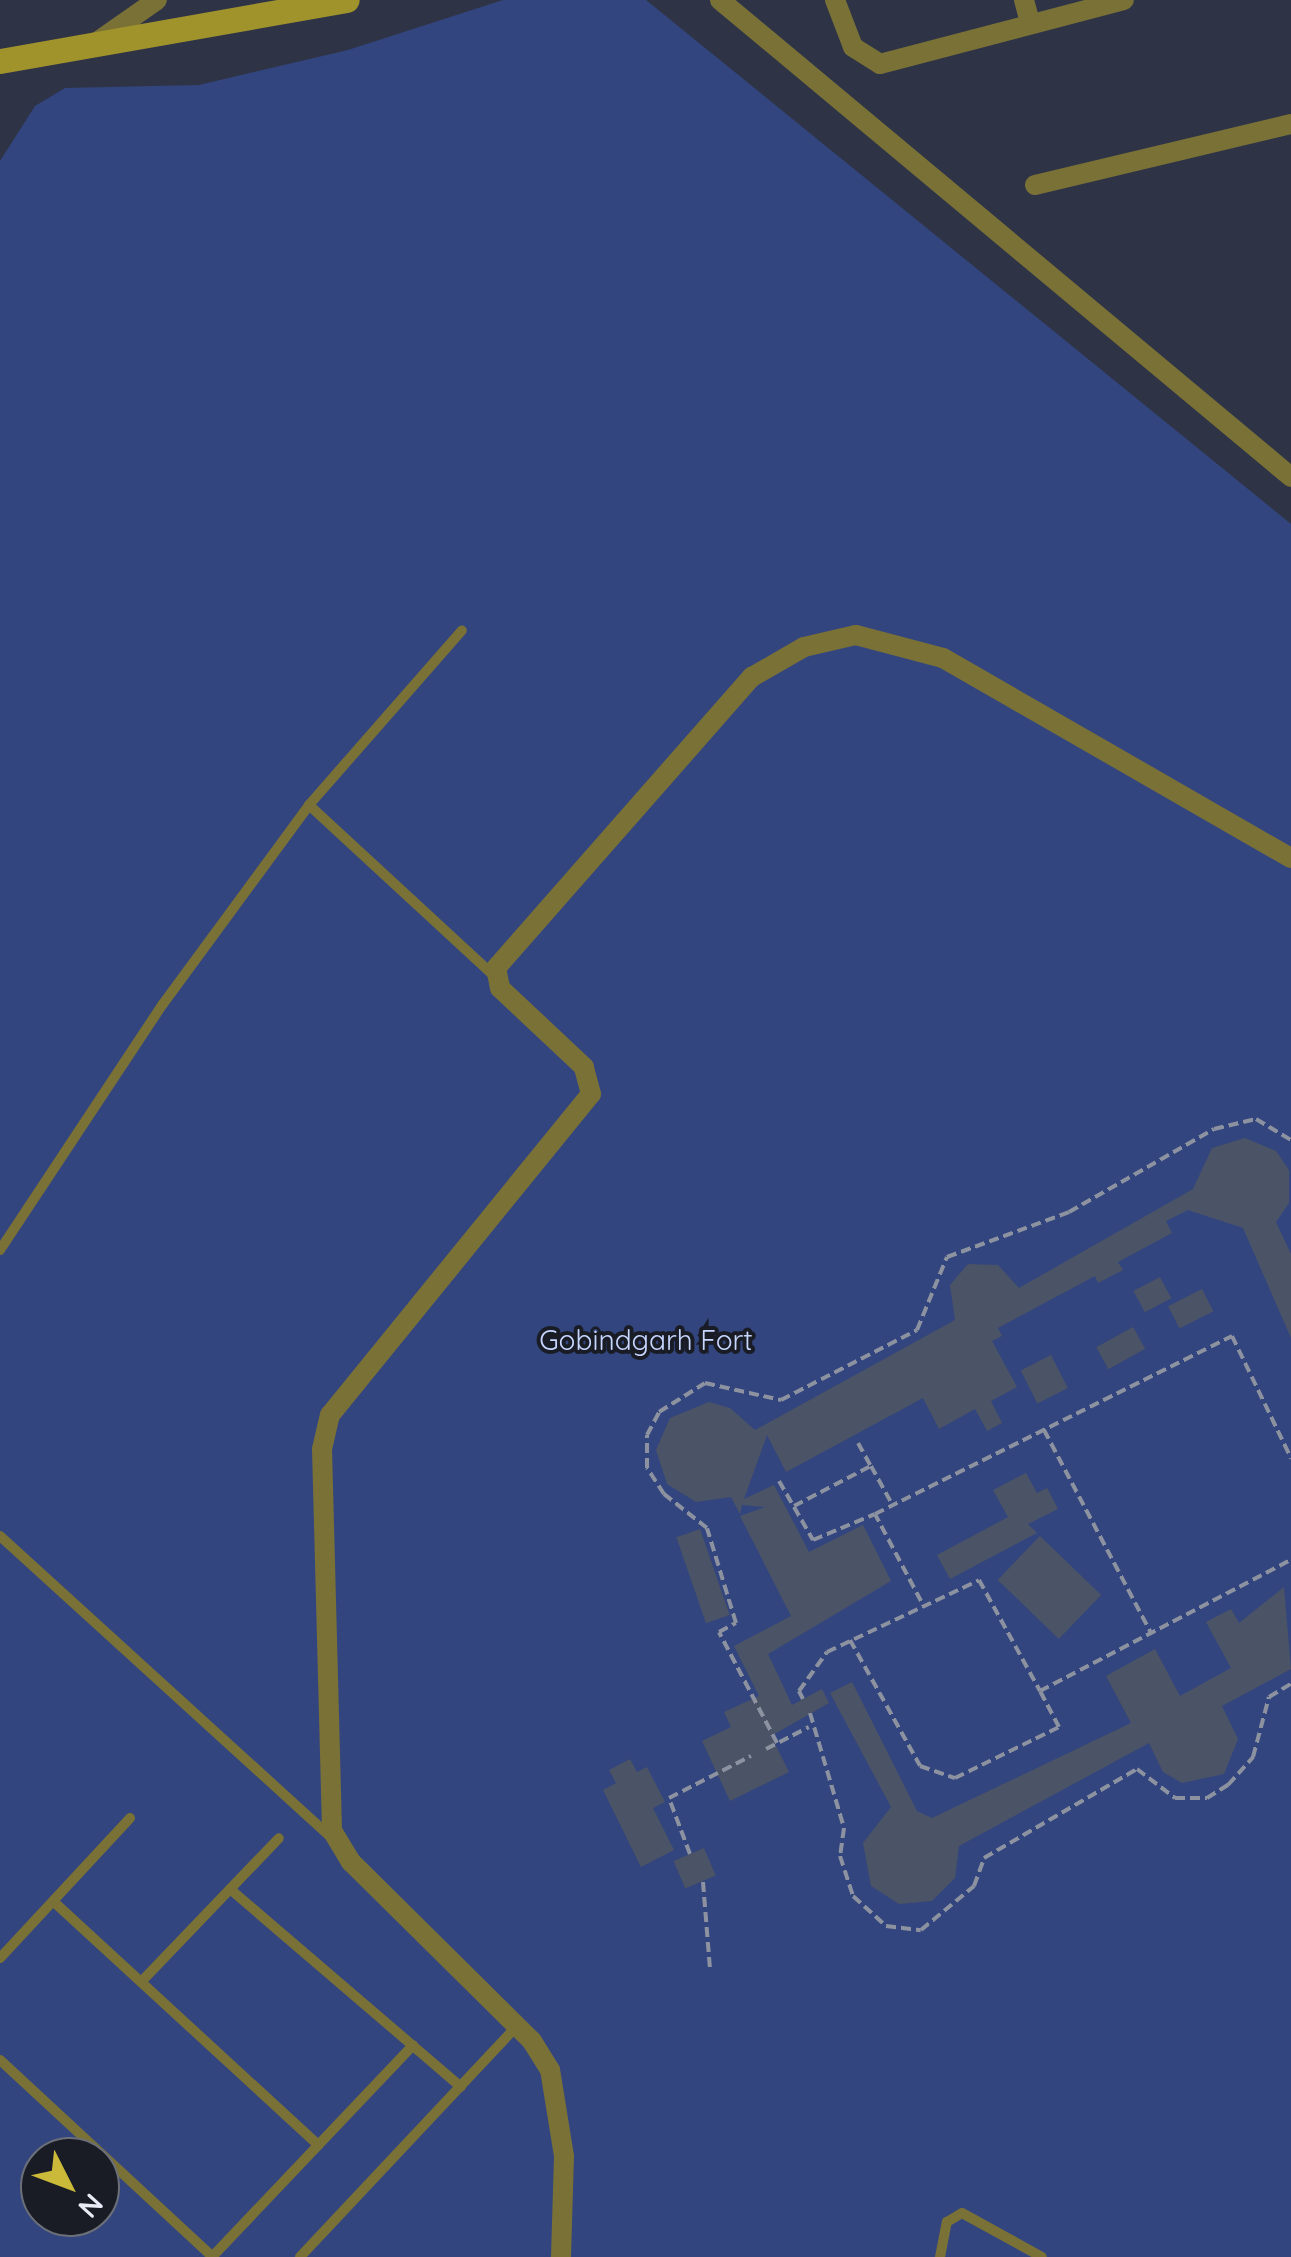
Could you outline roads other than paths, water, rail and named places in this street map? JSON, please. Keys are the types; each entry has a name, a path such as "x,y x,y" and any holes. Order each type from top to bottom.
{"main road":[{"path":"0,61 83,51 347,0"}],"street":[{"path":"83,51 157,0"},
{"path":"720,0 1291,477"},
{"path":"835,0 853,48 880,64 1124,0"},
{"path":"1024,0 1030,23"},
{"path":"1035,185 1291,124"},
{"path":"562,2257 561,2111 550,2070 516,2026 335,1840 325,1428 340,1399 591,1094 584,1067 493,975 752,677 804,646 856,635 944,658 1291,858"}],"lane":[{"path":"0,1250 163,1004 309,806 462,630"},
{"path":"309,806 493,975"},
{"path":"0,1536 335,1840"},
{"path":"0,1958 130,1818"},
{"path":"141,1982 279,1838"},
{"path":"230,1889 461,2086"},
{"path":"54,1902 318,2145"},
{"path":"300,2257 516,2026"},
{"path":"0,2060 212,2257 413,2045"},
{"path":"940,2257 948,2222 962,2213 1042,2257"}],"park label":[{"name":"Gobindgarh Fort","path":"646,1340"}]}
